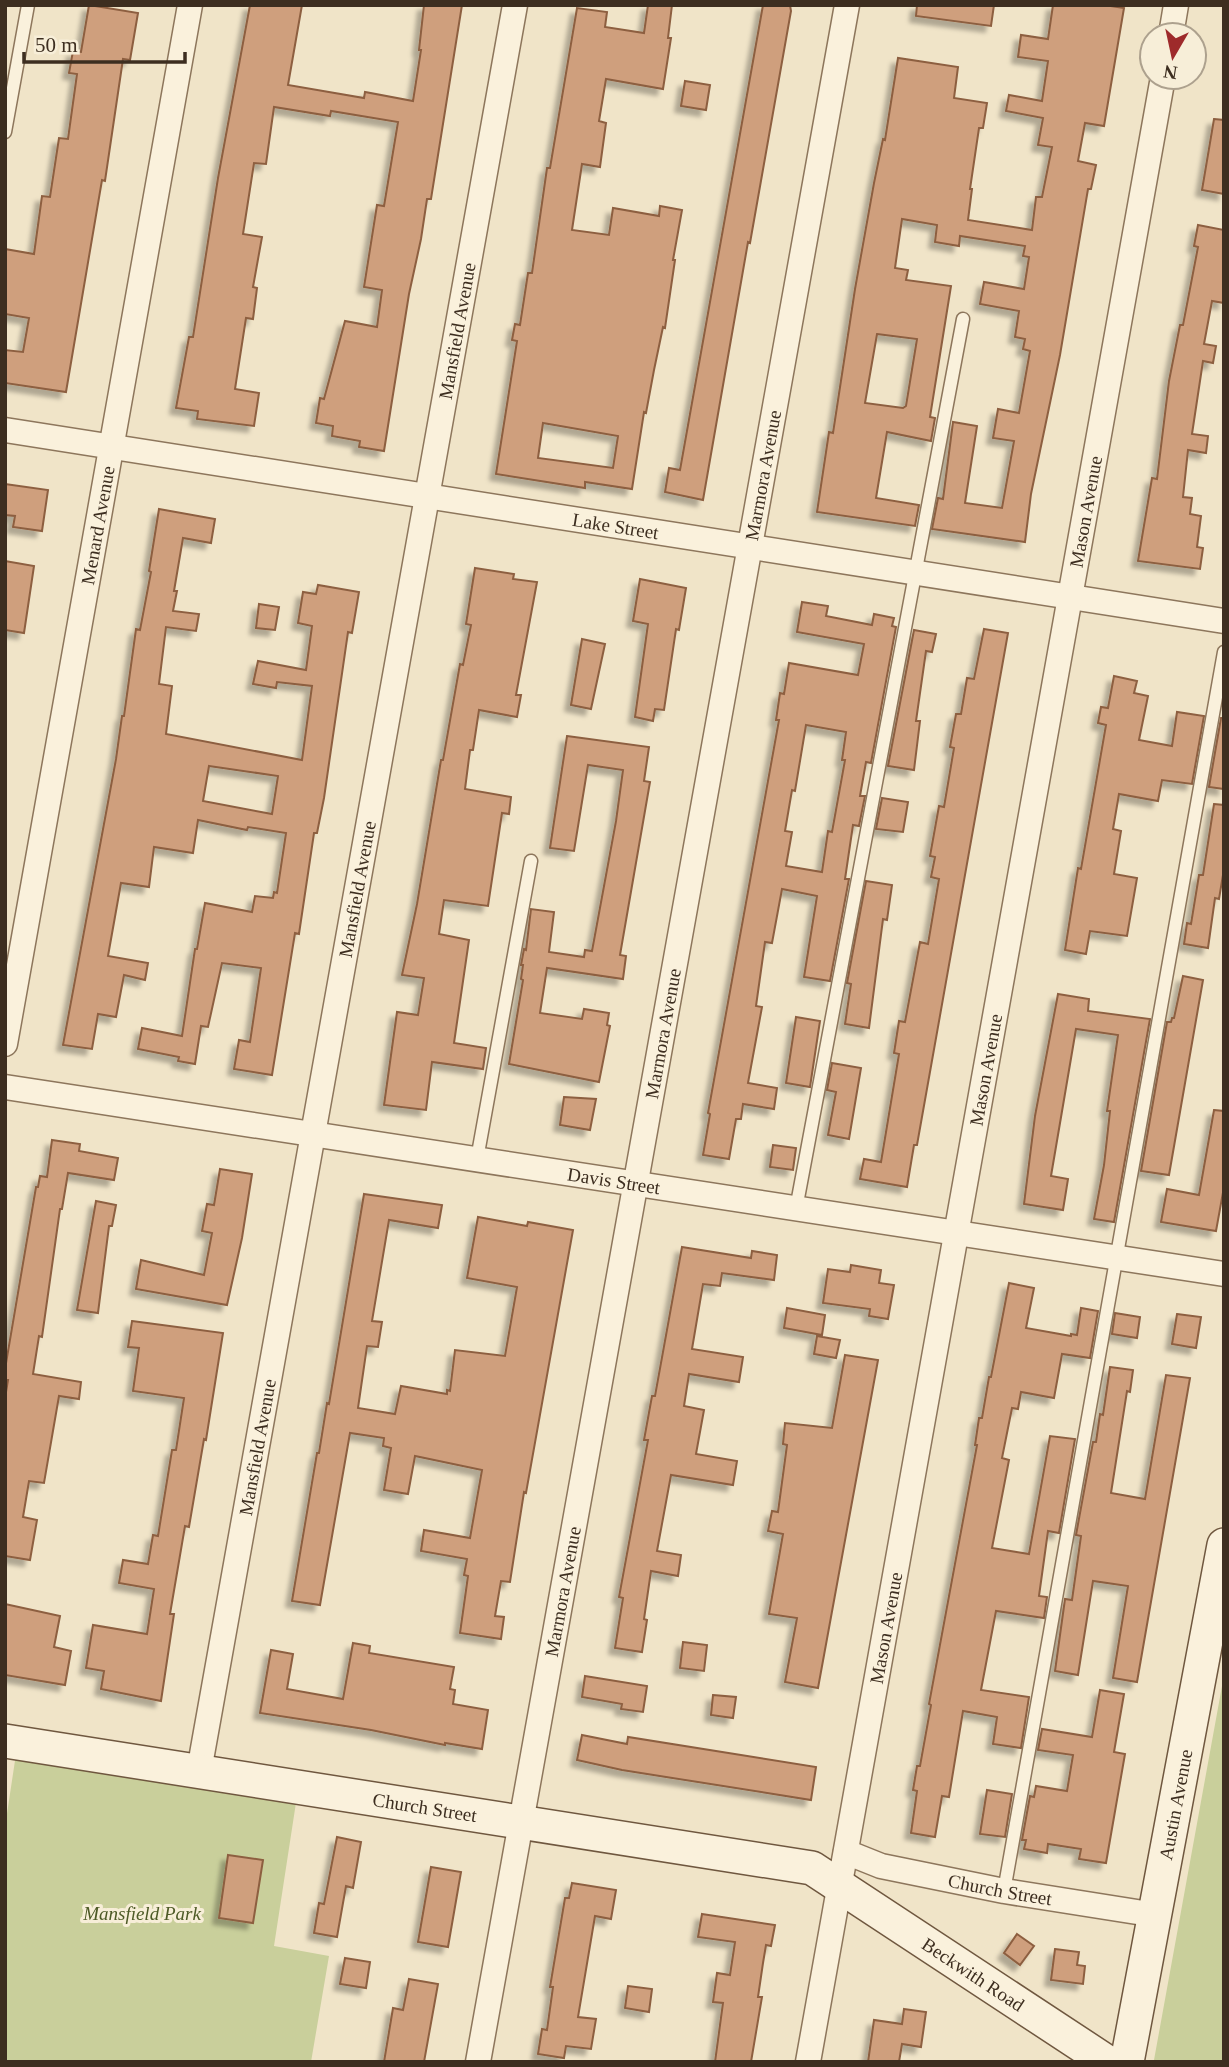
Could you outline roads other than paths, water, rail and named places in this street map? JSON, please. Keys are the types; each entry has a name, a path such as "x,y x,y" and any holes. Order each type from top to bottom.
{"street":[{"name":"Menard Avenue","path":"5,1044 190,5"},
{"name":"Mansfield Avenue","path":"200,1772 515,5"},
{"name":"Marmora Avenue","path":"478,2062 847,5"},
{"name":"Mason Avenue","path":"808,2062 1160,91"},
{"name":"Lake Street","path":"5,430 1224,621"},
{"name":"Davis Street","path":"5,1087 1224,1274"},
{"name":"Austin Avenue","path":"1126,2062 1224,1545"},
{"name":"Church Street","path":"5,1741 812,1868 840,1885"},
{"name":"Church Street","path":"846,1852 881,1866 1004,1891 1156,1915"},
{"name":"Beckwith Road","path":"840,1885 1107,2062"}],"lane":[{"path":"5,132 28,5"},
{"path":"796,1209 963,319"},
{"path":"1004,1891 1224,652"},
{"path":"477,1160 531,862"}],"park label":[{"name":"Mansfield Park","path":"142,1913"}]}
